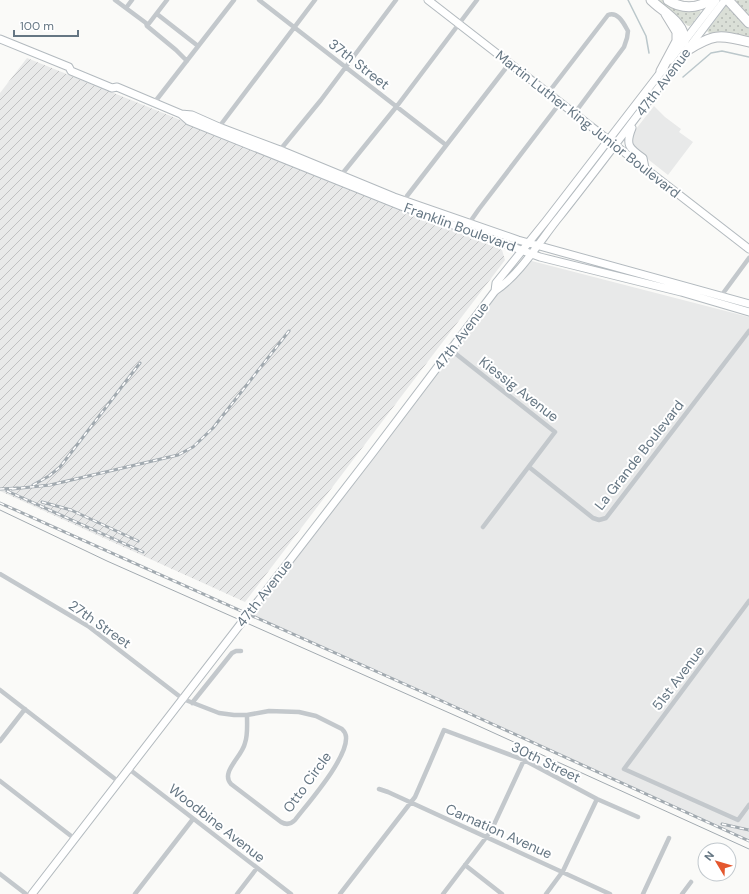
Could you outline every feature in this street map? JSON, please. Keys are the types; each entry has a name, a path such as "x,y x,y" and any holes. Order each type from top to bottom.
{"highway":[{"path":"651,0 683,30 685,46 712,37 723,36 749,42"},
{"path":"668,0 678,5 687,7 699,6 710,0"},
{"path":"728,0 749,23"},
{"path":"661,71 677,41 677,32 666,14"}],"main road":[{"name":"Martin Luther King Junior Boulevard","path":"428,0 749,248"},
{"name":"47th Avenue","path":"32,894 495,291 506,284 616,145 716,0"},
{"name":"47th Avenue","path":"495,291 496,283 528,244 661,71 725,0"},
{"name":"Franklin Boulevard","path":"0,39 69,67 73,66 114,84 117,87 181,114 192,115 219,127 342,174 380,191 470,224 528,244 749,304"},
{"name":"Franklin Boulevard","path":"181,114 189,121 420,212 540,257 681,292 749,312"},
{"path":"636,118 629,135 628,142 630,148 643,158 645,168"},
{"path":"380,191 388,198 412,206 420,212 448,220 456,219"}],"street":[{"path":"115,0 146,23 147,26 187,61"},
{"path":"126,8 132,0"},
{"path":"147,26 167,0"},
{"path":"154,103 234,0"},
{"name":"37th Street","path":"259,0 446,145"},
{"path":"219,127 315,0"},
{"path":"280,150 321,100 396,0"},
{"path":"342,174 397,106 477,0"},
{"path":"157,14 198,46"},
{"path":"548,93 608,15 617,15 628,31 624,47 574,114"},
{"path":"404,200 509,64"},
{"path":"470,224 472,218 560,103"},
{"path":"721,296 749,258"},
{"name":"La Grande Boulevard","path":"529,467 595,519 599,520 606,518 749,330"},
{"name":"Kiessig Avenue","path":"451,350 555,432 483,527"},
{"name":"27th Street","path":"0,574 88,626 183,699"},
{"name":"51st Avenue","path":"749,601 624,769 738,820 749,805"},
{"path":"192,702 232,653 241,651"},
{"path":"0,690 119,782"},
{"name":"Otto Circle","path":"183,699 226,714 247,715 269,711 299,712 316,716 339,726 345,732 346,739 344,748 336,764 291,824 281,822 231,784 228,780 228,772 246,743 247,715"},
{"path":"0,741 25,709"},
{"name":"30th Street","path":"411,802 444,730 524,760 597,799 638,817"},
{"path":"443,894 494,826 524,760"},
{"name":"Woodbine Avenue","path":"129,769 291,894"},
{"path":"0,781 75,839"},
{"name":"Carnation Avenue","path":"379,789 563,871 610,894"},
{"path":"546,894 563,871 597,799"},
{"path":"340,894 411,802"},
{"path":"135,894 193,819"},
{"path":"643,894 669,838"},
{"path":"465,865 502,894"},
{"path":"237,894 257,868"},
{"path":"0,874 26,894"},
{"path":"682,894 691,882"}],"shaded area":[{"path":"663,0 667,4 698,9 701,12 691,25 688,26 658,2"},
{"path":"736,0 749,0 749,16 737,3"},
{"path":"726,6 749,29 749,40 710,34 707,31"},
{"path":"27,58 502,250 505,260 245,602 0,491 0,93"},
{"path":"654,106 665,117 681,129 679,132 693,142 668,175 631,145 632,134"},
{"path":"524,259 749,317 749,839 249,614"}],"waterway":[{"path":"628,0 646,36 649,53"},
{"path":"683,77 711,53 722,51 749,57"}],"tram line":[{"path":"0,510 107,561 472,723 749,849"}],"railway":[{"path":"12,489 50,485 178,455 193,447 213,428 289,331"},
{"path":"33,485 49,476 60,467 140,363"},
{"path":"0,489 18,488"},
{"path":"7,491 143,552"},
{"path":"42,502 71,510 138,541"},
{"path":"0,503 420,691 749,841"},
{"path":"722,824 749,830"}]}
